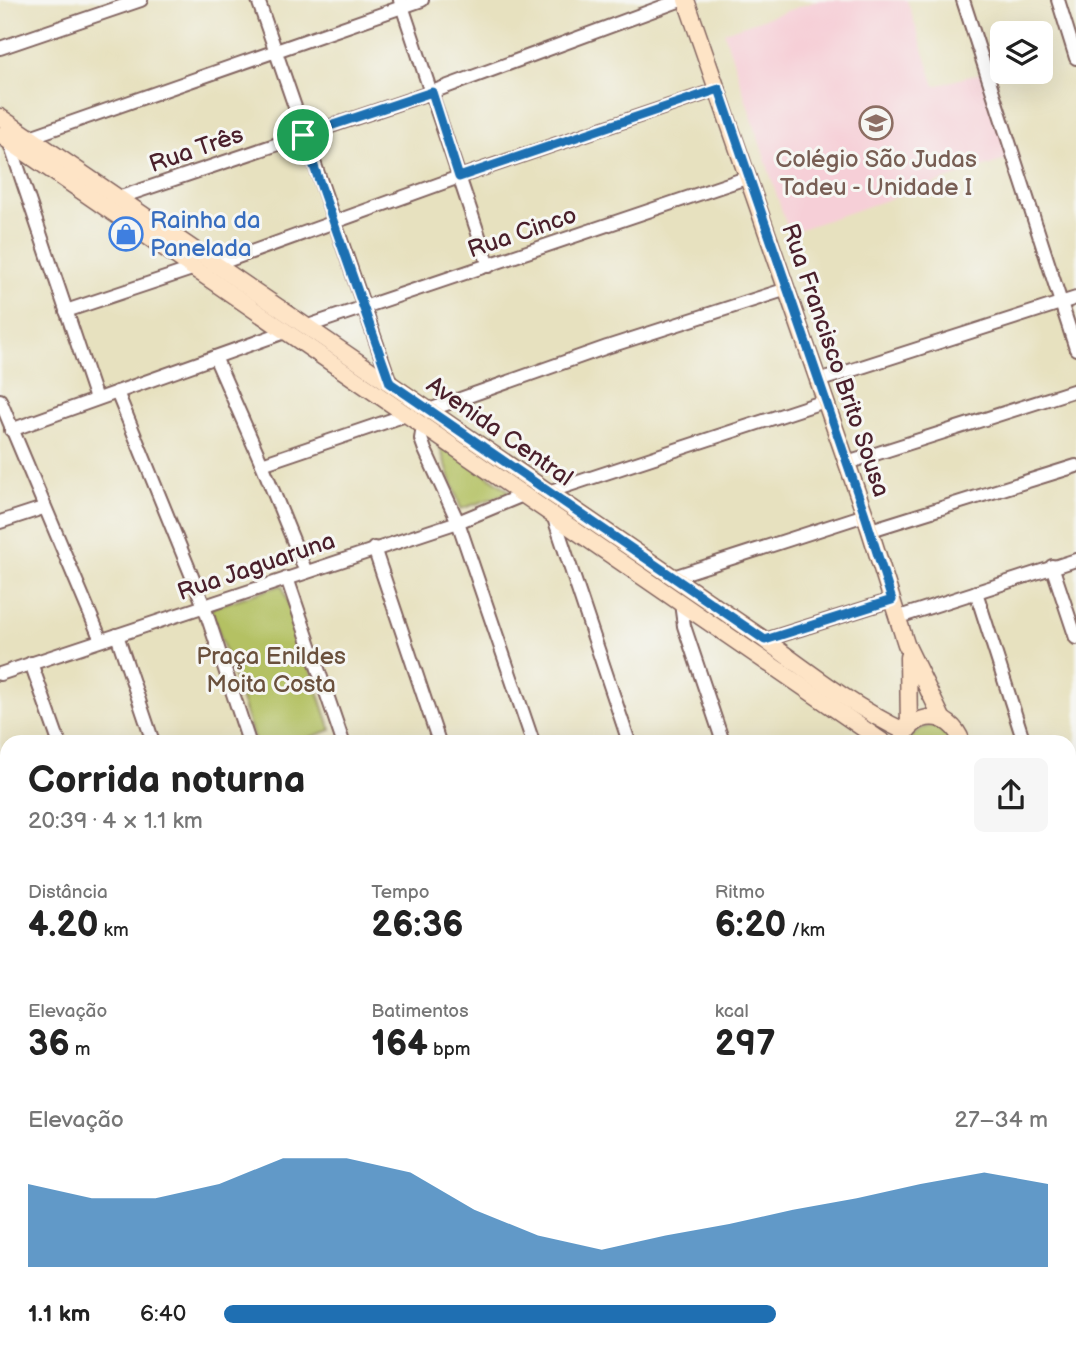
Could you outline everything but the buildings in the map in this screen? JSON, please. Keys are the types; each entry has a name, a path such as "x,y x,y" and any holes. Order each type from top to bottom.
{"main road":[{"name":"Rua Francisco Brito Sousa","path":"684,0 719,89 868,522 906,645"},
{"name":"Avenida Central","path":"0,117 30,137 195,268 405,415 681,603 737,631 765,640 874,716 905,734"},
{"name":"Avenida Central","path":"5,138 121,197 673,577 866,735"},
{"path":"906,645 943,720"},
{"path":"905,734 909,671 906,645"},
{"path":"905,734 925,718 943,720 953,725 958,735"}],"street":[{"path":"0,48 141,0"},
{"path":"257,0 390,383"},
{"path":"30,137 401,3 422,0"},
{"name":"Rua Três","path":"121,197 432,92 684,0"},
{"path":"963,0 1076,349"},
{"path":"1058,0 1076,58"},
{"path":"401,3 489,266"},
{"path":"218,264 459,177 719,89"},
{"path":"5,138 96,400"},
{"name":"Rua Cinco","path":"308,326 749,177"},
{"path":"66,312 195,268"},
{"path":"429,410 607,347 787,289"},
{"path":"818,381 1076,298"},
{"path":"11,430 285,332"},
{"path":"215,357 306,572"},
{"path":"847,463 1076,390"},
{"path":"117,392 204,606 247,735"},
{"path":"0,400 43,508 101,640"},
{"path":"548,492 825,401"},
{"path":"262,464 405,415"},
{"path":"423,426 421,439 458,522 531,735"},
{"path":"673,577 1076,466"},
{"name":"Rua Jaguaruna","path":"0,674 458,522 523,495"},
{"path":"0,522 43,508"},
{"path":"553,515 627,735"},
{"path":"374,548 437,735"},
{"path":"899,618 1076,560"},
{"path":"1052,566 1076,638"},
{"path":"287,578 341,735"},
{"path":"976,592 1022,735"},
{"path":"765,640 892,600"},
{"path":"681,603 684,626 721,735"},
{"path":"117,635 151,735"},
{"path":"32,663 57,735"}],"shaded area":[{"name":"Colégio São Judas Tadeu - Unidade I","path":"819,0 907,0 935,86 984,72 1011,158 789,233 724,32"}],"green space":[{"path":"438,442 511,492 461,509"},
{"name":"Praça Enildes Moita Costa","path":"282,585 331,730 316,735 253,735 211,608"},
{"path":"934,725 946,729 950,735 914,735"}],"place":[{"name":"Colégio São Judas Tadeu - Unidade I","path":"876,123"},
{"name":"Rainha da Panelada","path":"126,234"}],"route":[{"path":"719,89 892,600 765,640 390,383 303,135 432,92 459,177 719,89"}]}
